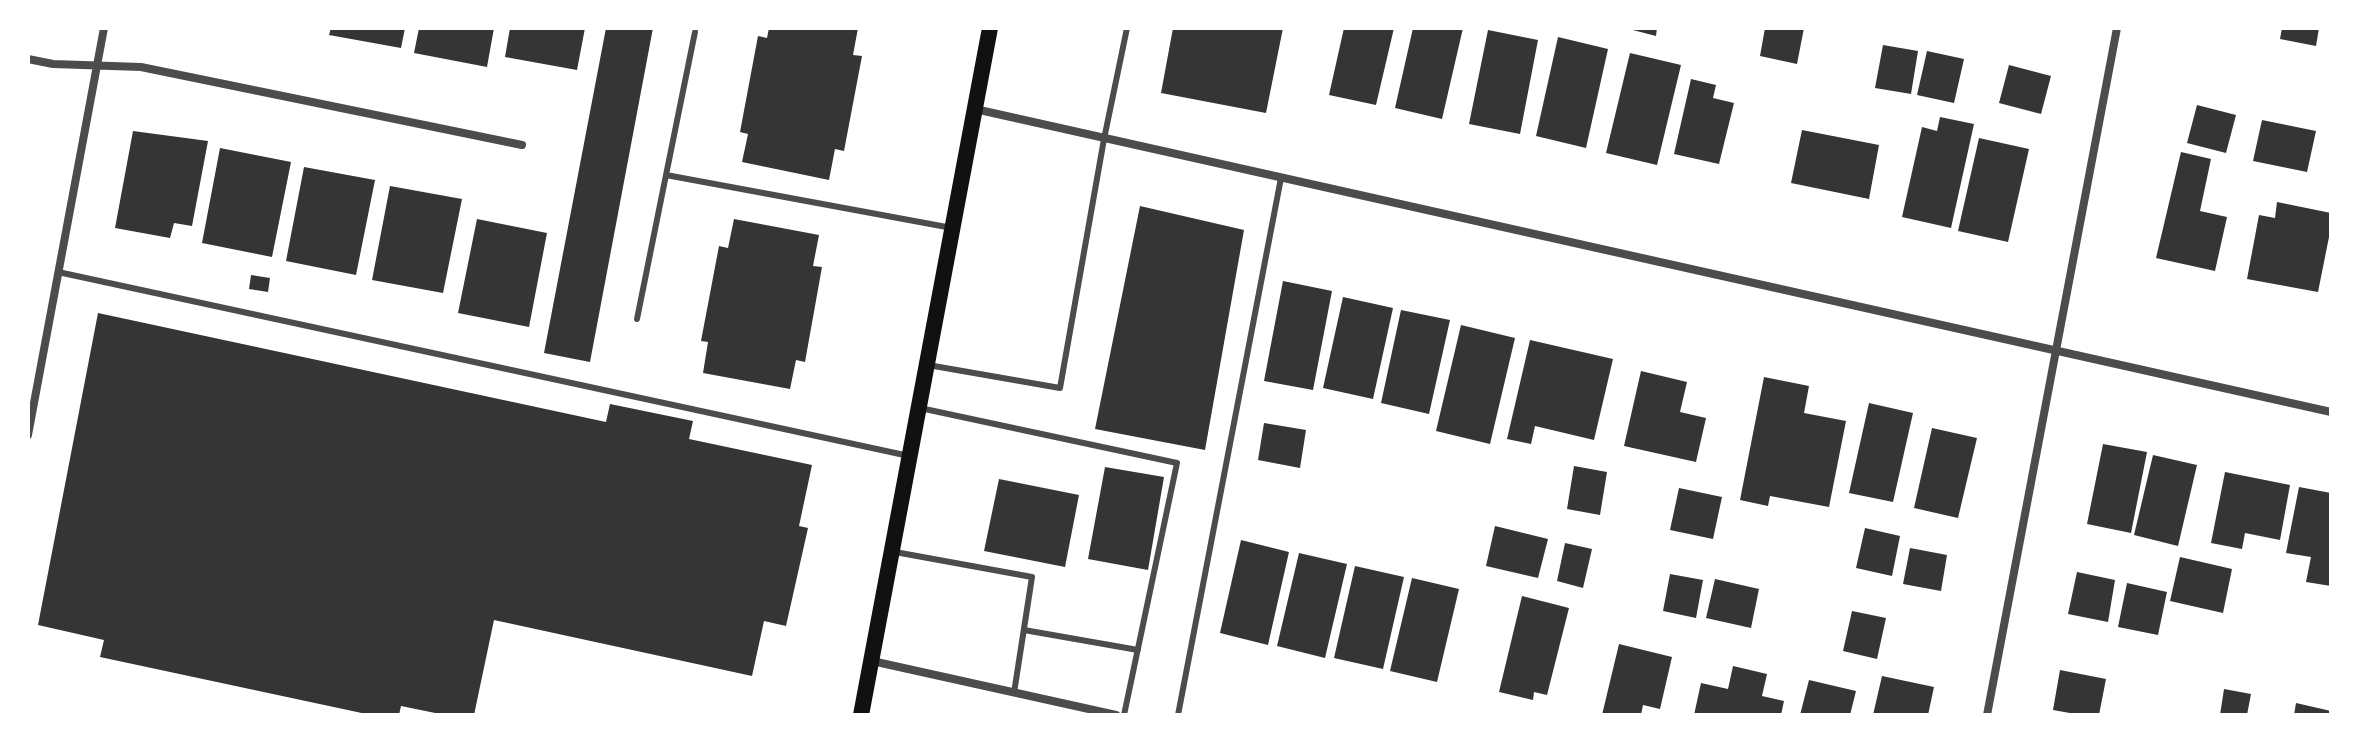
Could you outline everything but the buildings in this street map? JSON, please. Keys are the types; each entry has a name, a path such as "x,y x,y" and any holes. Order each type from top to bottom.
{"main road":[{"path":"861,715 990,28"}],"street":[{"path":"28,435 104,28"},
{"path":"1987,715 2117,28"},
{"path":"28,59 53,64 141,67 522,145"},
{"path":"974,109 2331,412"},
{"path":"871,661 1116,715"}],"lane":[{"path":"926,365 1060,388 1127,28"},
{"path":"637,319 695,32"},
{"path":"666,175 952,228"},
{"path":"1178,715 1281,178"},
{"path":"58,272 909,456"},
{"path":"918,408 1177,463 1124,715"},
{"path":"892,552 1032,577 1014,693"},
{"path":"1024,630 1138,650"}]}
